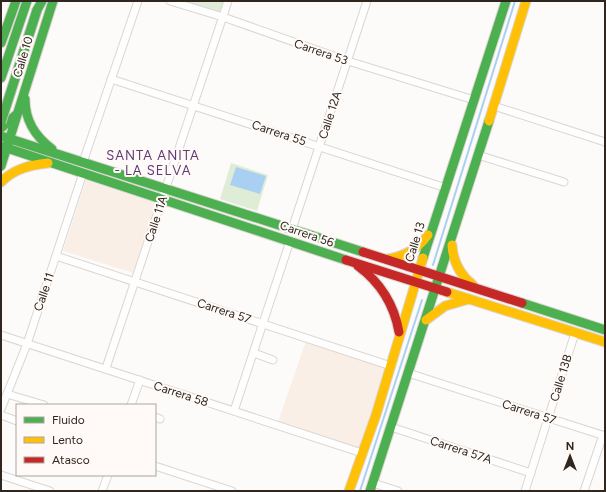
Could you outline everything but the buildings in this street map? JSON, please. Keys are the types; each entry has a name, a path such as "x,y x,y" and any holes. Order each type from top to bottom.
{"street":[{"name":"Calle 10","path":"1,42 16,1"},
{"name":"Calle 10","path":"1,122 37,10 42,1"},
{"name":"Calle 10","path":"1,166 4,137 18,113 53,1"},
{"path":"83,162 138,1"},
{"name":"Carrera 53","path":"170,1 223,17 348,61 474,100"},
{"name":"Calle 11A","path":"106,368 228,1"},
{"name":"Calle 12A","path":"292,229 368,1"},
{"name":"Calle 13","path":"349,491 391,366 431,230 506,1"},
{"path":"398,491 372,487 390,427 437,288 526,1"},
{"name":"Calle 10","path":"1,78 27,4"},
{"name":"Carrera 55","path":"111,79 446,188"},
{"path":"25,89 25,114 30,125 43,143 70,158"},
{"path":"1,111 15,108 21,103"},
{"path":"494,106 605,142"},
{"path":"1,128 18,113"},
{"name":"Carrera 56","path":"4,137 419,269 605,330"},
{"name":"Carrera 56","path":"3,146 346,260 605,342"},
{"path":"478,155 564,182"},
{"path":"1,182 14,172 24,167 48,163 59,165"},
{"name":"Calle 11","path":"1,409 26,344 83,173"},
{"path":"387,259 402,256 415,249 423,242 431,230"},
{"path":"454,234 452,250 458,268 466,280 482,290"},
{"path":"234,411 264,324 290,241"},
{"name":"Carrera 57","path":"56,256 391,366"},
{"path":"346,260 370,275 385,292 395,312 399,336"},
{"path":"426,320 450,304 472,299"},
{"name":"Calle 13B","path":"525,491 575,333"},
{"name":"Carrera 58","path":"1,335 106,368 362,453"},
{"path":"254,353 274,360"},
{"name":"Carrera 57","path":"408,373 604,436"},
{"path":"131,404 140,380"},
{"path":"7,394 41,404"},
{"path":"1,416 16,421"},
{"name":"Carrera 57A","path":"390,427 531,473"},
{"path":"584,491 604,436"},
{"path":"156,466 232,491"},
{"path":"1,475 50,491"},
{"path":"102,491 108,476"}],"shaded area":[{"path":"86,180 156,202 133,273 63,251"},
{"path":"307,338 391,366 362,453 277,425"}],"green space":[{"path":"170,1 228,1 223,17"},
{"path":"231,163 268,175 257,211 220,199"}],"water":[{"path":"236,167 266,176 260,194 230,185"}],"waterway":[{"path":"433,265 515,1"},
{"path":"360,491 422,300"}],"traffic: fast":[{"path":"1,43 16,1"},
{"path":"1,78 27,1"},
{"path":"37,10 42,1"},
{"path":"1,166 53,1"},
{"path":"423,258 506,1"},
{"path":"1,122 37,10"},
{"path":"25,99 25,107 32,127 41,139 52,149"},
{"path":"1,128 16,115"},
{"path":"370,491 489,121"},
{"path":"1,136 363,252"},
{"path":"1,146 346,260"},
{"path":"522,303 605,330"}],"traffic: slow":[{"path":"489,121 526,1"},
{"path":"1,182 11,174 23,168 48,163"},
{"path":"388,259 411,251 428,235"},
{"path":"452,245 458,268 464,277 473,285"},
{"path":"349,491 376,415 423,258"},
{"path":"447,292 605,342"},
{"path":"426,320 445,306 469,299"}],"traffic: jam":[{"path":"363,252 522,303"},
{"path":"346,260 447,292"},
{"path":"358,266 380,287 390,303 399,332"}],"district":[{"name":"SANTA ANITA - LA SELVA","path":"153,162"}]}
